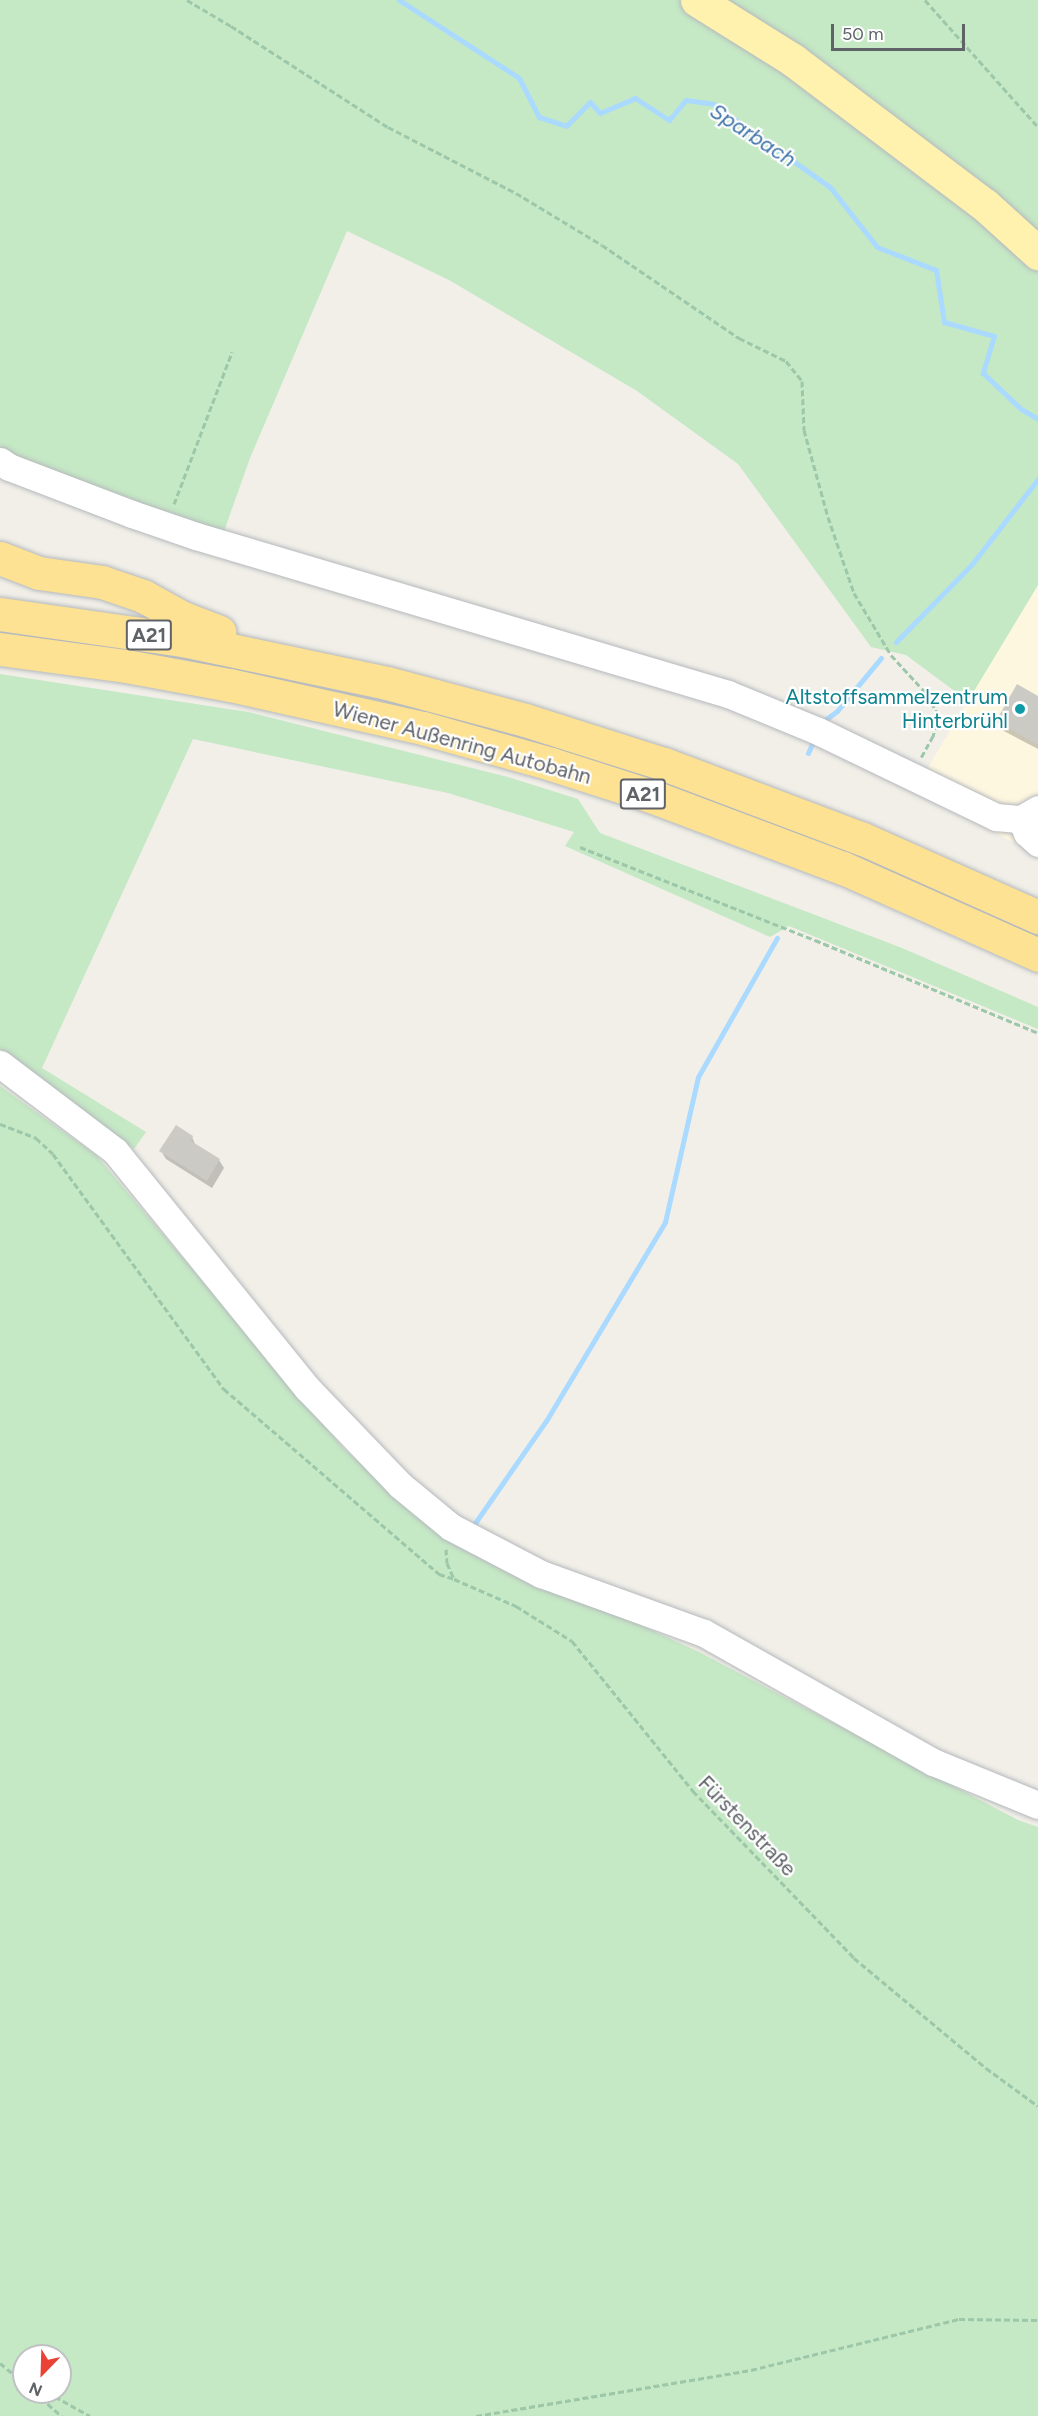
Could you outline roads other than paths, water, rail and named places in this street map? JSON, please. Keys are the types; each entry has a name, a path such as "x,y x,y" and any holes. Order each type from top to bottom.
{"highway":[{"path":"0,558 39,573 102,582 143,596 183,618 296,663"},
{"name":"Wiener Außenring Autobahn","path":"0,614 183,640 296,663 525,720 664,764 862,839 1038,917"},
{"name":"Wiener Außenring Autobahn","path":"0,649 126,666 230,684 423,728 551,764 651,796 843,868 1038,955"}],"main road":[{"path":"697,0 793,60 985,205 1038,253"}],"street":[{"path":"0,461 9,467 166,526 728,694 818,731 996,817 1029,814 1027,832 1038,843"},
{"path":"0,1064 115,1151 307,1388 400,1485 452,1527 541,1574 704,1634 933,1762 1038,1805"}],"waterway":[{"name":"Sparbach","path":"399,0 519,78 539,117 566,126 590,102 600,113 635,98 669,120 686,100 713,104 830,187 877,247 936,270 944,322 994,336 983,373 1021,409 1038,419"},
{"path":"896,642 972,564 1038,479"},
{"path":"822,722 837,711 881,658"},
{"path":"808,753 812,744"},
{"path":"475,1523 546,1421 665,1222 698,1077 777,938"}],"place":[{"name":"Altstoffsammelzentrum Hinterbrühl","path":"1020,709"}]}
